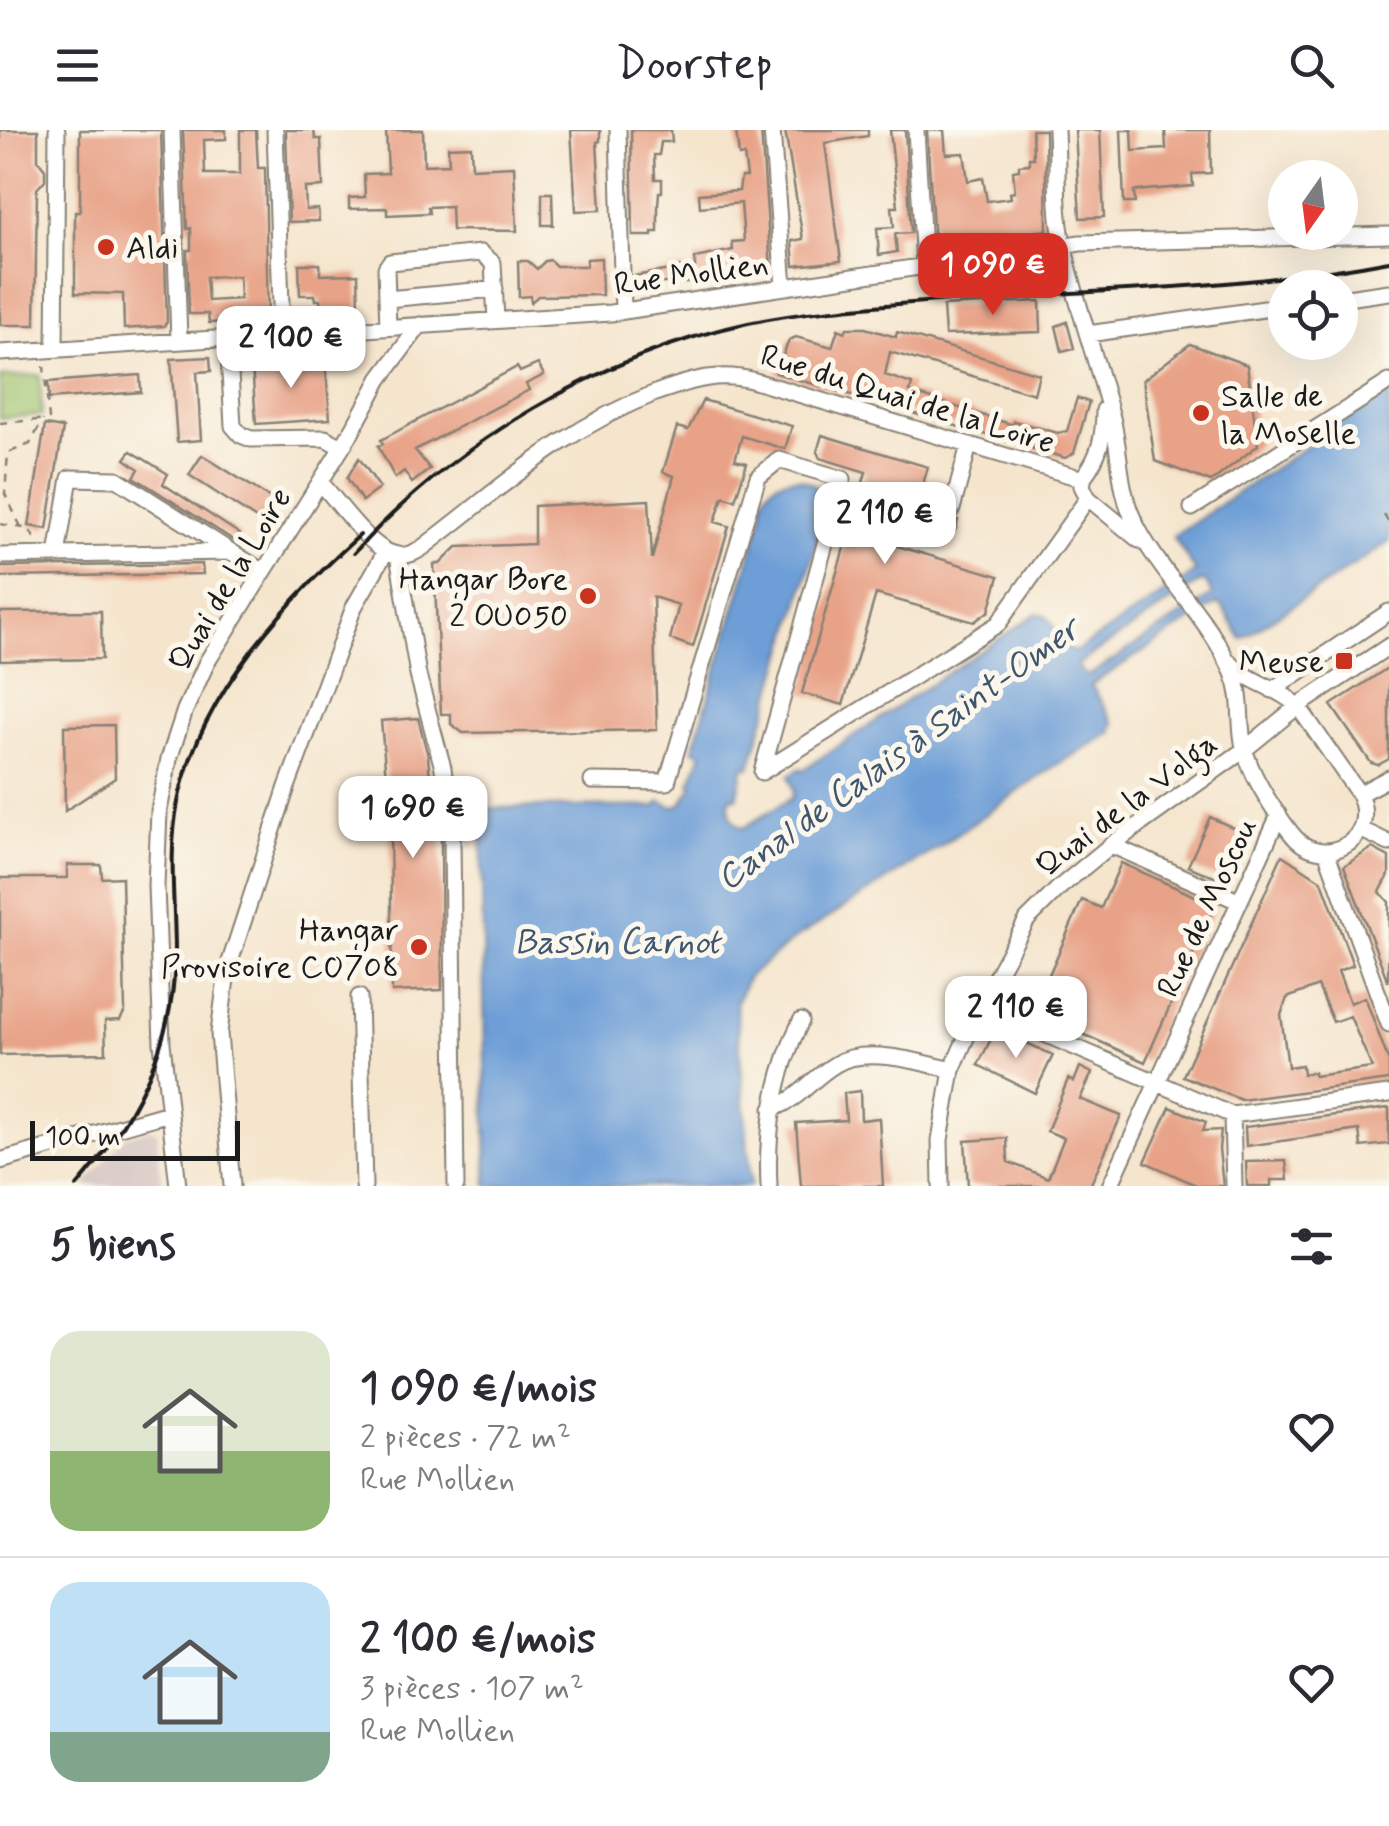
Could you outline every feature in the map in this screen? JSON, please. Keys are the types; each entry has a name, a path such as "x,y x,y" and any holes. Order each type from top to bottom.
{"street":[{"path":"49,349 58,130"},
{"path":"172,130 180,340"},
{"path":"275,130 282,334"},
{"path":"618,130 623,311"},
{"path":"772,130 784,286"},
{"path":"916,130 924,265"},
{"path":"1056,130 1063,245 1112,421 1120,481 1133,520 1225,658 1240,694 1244,750 1279,815 1303,845 1326,851 1348,843 1362,830 1365,809 1360,794 1298,706 1251,682 1225,658"},
{"name":"Rue Mollien","path":"0,352 623,311 1063,245 1389,234"},
{"path":"388,327 386,268 396,259 481,254 493,263 496,320"},
{"path":"387,299 495,289"},
{"path":"1358,296 1389,292"},
{"path":"1088,334 1268,308"},
{"name":"Quai de la Loire","path":"178,1186 160,1010 156,856 162,792 174,742 195,685 380,380 420,325"},
{"path":"228,337 233,426 241,435 251,439 325,438 342,448"},
{"name":"Rue du Quai de la Loire","path":"392,553 422,548 507,479 578,429 644,398 712,376 755,381 969,444 1088,473"},
{"path":"1192,508 1389,382"},
{"path":"1102,391 1102,437 1083,489 1157,558"},
{"path":"952,509 969,444"},
{"path":"592,781 667,782 758,477 780,460 842,479 762,772 998,624 1090,499"},
{"path":"1088,473 1106,465 1120,481"},
{"path":"51,555 70,478 118,480 263,572"},
{"path":"1090,499 1110,501 1117,495 1120,481"},
{"path":"320,482 364,532 392,553 418,676 443,768 452,838 456,1186"},
{"path":"0,556 230,552"},
{"path":"232,1186 220,1033 227,970 286,787 354,607 392,553"},
{"path":"1272,690 1389,612"},
{"name":"Quai de la Volga","path":"941,1186 940,1140 952,1070 1017,934 1034,912 1111,845 1244,750 1298,706 1389,646"},
{"path":"1360,794 1389,778"},
{"name":"Rue de Moscou","path":"1110,1186 1279,815"},
{"path":"1362,830 1389,843"},
{"path":"1111,845 1238,901"},
{"path":"1326,851 1389,1024"},
{"path":"359,997 364,1186"},
{"path":"980,1006 1232,1115 1389,1094"},
{"path":"770,1186 768,1139 772,1109 785,1056 801,1020"},
{"path":"772,1109 794,1100 838,1061 882,1055 952,1070"},
{"path":"0,1162 168,1113"},
{"path":"1232,1115 1234,1186"}],"path":[{"path":"0,424 49,419 49,349"},
{"path":"0,452 8,453 30,444 43,420"},
{"path":"8,453 5,494 21,528"},
{"path":"0,500 8,500"},
{"path":"1384,516 1389,523"},
{"path":"0,524 30,529 51,555"}],"shaded area":[{"path":"151,1129 157,1133 162,1186 84,1186 125,1137"}],"green space":[{"path":"40,375 42,415 0,418 0,377"}],"water":[{"name":"Bassin Carnot","path":"1389,391 1389,542 1242,639 1221,605 1216,604 1091,685 1114,723 1111,733 1053,767 942,845 793,940 748,977 736,1003 751,1186 487,1186 481,809 656,806 661,801 673,807 681,804 693,786 690,784 702,753 693,750 770,489 791,478 803,480 814,485 822,496 826,513 750,767 744,766 737,798 731,797 729,810 743,828 792,798 794,790 789,775 803,770 1037,613 1046,615 1068,649 1075,652 1196,572 1173,536","holes":["1201,581 1206,582 1212,595 1090,675 1085,675 1077,665"]}],"building":[{"path":"0,130 38,130 38,160 45,169 45,180 37,189 35,325 0,325"},
{"path":"80,130 161,130 167,322 164,326 124,329 123,294 75,293"},
{"path":"183,130 226,130 226,139 204,140 205,174 240,174 240,130 256,130 258,168 265,168 268,320 209,323 208,314 189,314 187,250 191,250 191,228 187,229","holes":["239,276 240,299 208,301 206,277"]},
{"path":"286,130 314,130 315,139 321,139 323,187 305,188 306,210 318,209 319,221 289,222"},
{"path":"386,130 423,130 424,165 449,164 448,147 471,146 472,168 514,166 517,231 452,230 451,206 428,207 429,213 387,215 387,208 349,209 349,198 365,197 364,174 388,173"},
{"path":"571,130 600,130 597,142 601,210 576,211"},
{"path":"631,130 671,130 672,142 661,142 659,155 654,155 655,179 662,179 662,192 658,232 652,232 652,236 633,236"},
{"path":"761,130 771,269 768,273 696,283 658,283 659,289 643,291 634,284 633,276 695,267 695,258 733,250 732,242 744,241 741,203 700,207 699,194 739,191 741,177 747,177 736,131"},
{"path":"785,130 868,130 868,136 825,143 841,261 794,266 792,241 803,239"},
{"path":"890,130 905,130 911,233 895,234 897,252 879,255 877,228 894,227 892,207 898,207"},
{"path":"927,130 944,130 946,154 964,153 968,181 983,178 987,201 1011,198 1010,193 1015,192 1013,171 1033,158 1032,130 1045,130 1047,230 939,247 934,244"},
{"path":"1075,130 1100,130 1104,217 1080,218"},
{"path":"1121,130 1132,130 1133,151 1166,149 1165,130 1210,130 1211,173 1192,174 1193,186 1134,191 1135,203 1124,203"},
{"path":"542,193 552,193 553,225 542,225"},
{"path":"601,258 602,295 538,296 531,302 530,296 519,297 518,261 528,261 537,269 550,260 556,266 586,266 587,259"},
{"path":"299,264 320,264 320,275 358,274 359,310 321,310 315,295 300,295"},
{"path":"1040,301 1041,332 945,335 943,306"},
{"path":"1067,322 1074,348 1062,351 1056,326"},
{"path":"847,328 865,328 896,337 897,332 1039,374 1034,394 890,352 885,375 912,384 910,392 1013,425 1014,421 1058,433 1067,431 1077,398 1089,402 1074,453 1065,458 776,373 789,340 796,337 832,347 838,329 845,332"},
{"name":"Salle de la Moselle","path":"1190,344 1247,365 1258,445 1211,482 1155,461 1143,380"},
{"path":"210,357 211,371 197,372 201,440 177,442 171,359"},
{"path":"325,357 330,419 256,424 252,364"},
{"path":"538,364 544,375 526,384 529,390 415,450 430,469 412,483 404,471 395,478 378,446 383,444 381,440 517,367 520,372"},
{"path":"140,375 141,392 49,399 48,382"},
{"path":"703,400 792,426 785,449 742,436 735,460 747,463 735,500 723,496 715,522 729,526 693,647 670,639 679,605 653,597 657,730 463,733 451,724 451,714 441,714 434,564 440,564 457,547 534,544 534,506 649,500 652,559 674,476 663,472 677,427 688,430"},
{"path":"45,425 63,428 47,529 29,526"},
{"path":"822,435 928,467 916,508 958,520 955,531 898,514 890,544 999,576 989,611 974,622 876,594 843,705 802,693 866,472 820,458 817,452"},
{"path":"131,451 168,474 163,484 240,534 235,541 134,477 139,469 125,459"},
{"path":"202,455 278,503 264,524 189,475"},
{"path":"359,458 380,488 362,501 347,478"},
{"path":"202,564 203,574 0,577 0,567"},
{"path":"101,611 102,659 0,661 0,612"},
{"path":"1389,667 1389,759 1378,765 1371,763 1331,705"},
{"name":"Hangar Provisoire CO708","path":"418,718 428,756 435,834 440,833 441,839 442,990 392,992 390,824 381,721"},
{"path":"114,725 115,778 65,811 64,726"},
{"path":"1210,817 1247,834 1226,882 1188,866"},
{"path":"1372,848 1389,857 1389,875 1380,892 1389,902 1388,982 1344,866"},
{"path":"1282,855 1322,881 1353,965 1338,971 1350,1003 1365,997 1389,1062 1389,1080 1241,1100 1183,1076","holes":["1318,986 1333,1022 1350,1016 1372,1068 1314,1076 1314,1072 1303,1074 1302,1065 1288,1067 1281,1015 1287,998"]},
{"path":"1121,863 1215,905 1145,1062 1014,1003 1025,978 1044,986 1082,900 1101,908"},
{"path":"67,865 101,865 102,878 122,877 125,1011 120,1020 105,1021 106,1053 0,1055 0,878 67,878"},
{"path":"996,1029 1053,1055 1035,1093 978,1065"},
{"path":"1080,1067 1092,1073 1080,1099 1121,1116 1090,1186 968,1186 965,1141 1007,1138 1008,1162 1048,1178 1064,1138 1047,1131 1068,1079 1074,1082"},
{"path":"860,1091 861,1120 879,1118 883,1186 801,1186 796,1123 846,1120 844,1093"},
{"path":"1170,1107 1206,1122 1203,1131 1221,1130 1223,1186 1198,1186 1145,1162"},
{"path":"1389,1108 1389,1144 1361,1147 1359,1130 1246,1146 1245,1127"},
{"path":"1286,1161 1288,1180 1271,1180 1271,1186 1247,1186 1246,1162"}],"railway":[{"path":"354,553 438,475 534,408 639,357 693,338 748,323 842,309 1220,284 1389,261"},
{"path":"77,1186 133,1107 148,1078 168,1018 175,953 175,821 189,763 204,726 248,655 274,622 360,535"}],"place":[{"name":"Aldi","path":"106,247"},
{"name":"Salle de la Moselle","path":"1201,413"},
{"name":"Hangar Bore 2 OU050","path":"588,596"},
{"name":"Meuse","path":"1344,661"},
{"name":"Hangar Provisoire CO708","path":"419,947"}],"water label":[{"name":"Canal de Calais à Saint-Omer","path":"897,753"}]}
